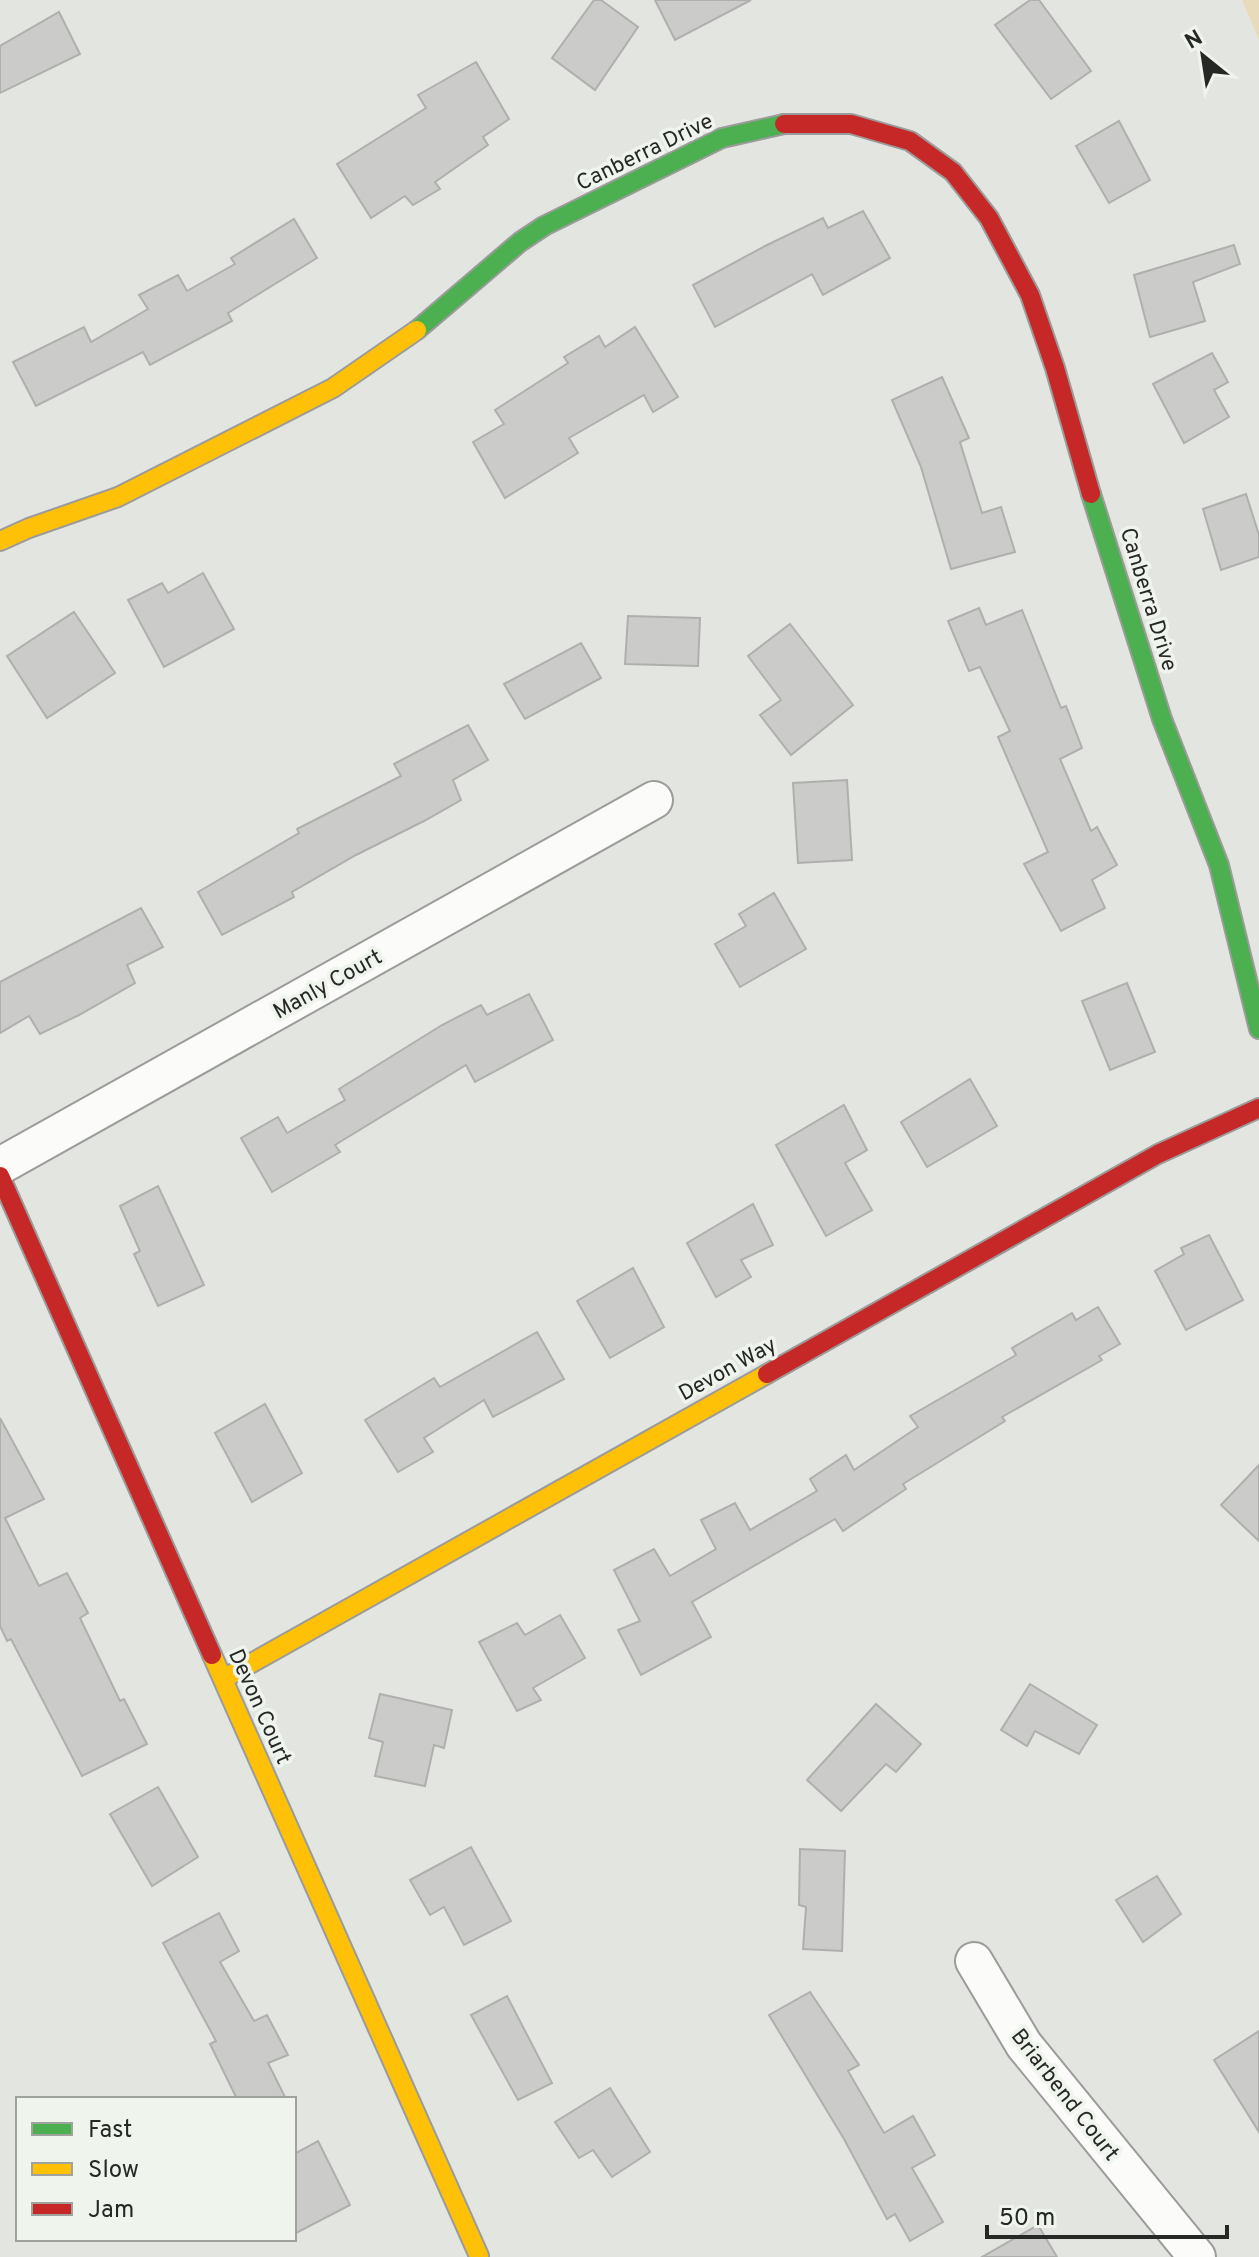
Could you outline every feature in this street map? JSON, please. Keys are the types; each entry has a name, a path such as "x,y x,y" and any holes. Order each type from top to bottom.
{"street":[{"name":"Canberra Drive","path":"0,541 118,497 333,388 429,321 520,242 544,226 722,138 781,124 851,124 910,141 953,172 989,218 1030,295 1162,719 1219,865 1259,1029"},
{"name":"Manly Court","path":"0,1166 654,800"},
{"name":"Devon Way","path":"223,1679 1144,1162 1259,1108"},
{"name":"Devon Court","path":"0,1176 479,2256"},
{"name":"Briarbend Court","path":"974,1961 1024,2045 1197,2257"}],"shaded area":[{"path":"1242,0 1259,0 1259,40"}],"building":[{"path":"594,0 601,0 638,27 595,90 552,58"},
{"path":"655,0 751,0 675,40"},
{"path":"1030,0 1039,0 1091,71 1051,99 995,25"},
{"path":"59,12 80,54 0,93 0,46"},
{"path":"476,62 509,119 483,137 488,145 435,182 440,189 413,205 405,196 371,218 337,164 426,108 418,95"},
{"path":"1119,121 1150,180 1109,203 1076,146"},
{"path":"863,211 890,258 823,295 812,274 715,327 693,285 823,218 828,228"},
{"path":"294,219 317,258 228,313 232,321 150,365 143,352 36,406 13,362 84,327 91,342 148,309 139,295 178,275 187,291 235,264 231,258"},
{"path":"1234,245 1240,264 1193,282 1205,321 1150,337 1134,275"},
{"path":"635,327 678,397 653,412 644,395 569,438 578,453 505,498 473,442 504,424 495,410 568,363 564,357 599,336 605,347"},
{"path":"1212,353 1228,382 1214,390 1229,417 1184,443 1153,384"},
{"path":"942,377 969,438 960,442 982,513 1001,507 1015,552 951,569 921,467 892,400"},
{"path":"1246,494 1259,535 1259,557 1221,570 1203,509"},
{"path":"203,573 234,629 164,667 128,600 162,583 168,593"},
{"path":"979,608 986,625 1022,610 1061,708 1066,706 1082,748 1060,759 1091,831 1097,827 1117,865 1092,880 1105,908 1061,931 1024,864 1048,852 998,737 1010,731 980,667 969,671 948,621"},
{"path":"74,612 115,673 47,718 7,656"},
{"path":"628,616 700,618 698,666 625,664"},
{"path":"790,624 853,705 791,755 760,715 781,700 748,656"},
{"path":"581,643 601,678 525,719 504,684"},
{"path":"468,725 488,760 453,780 461,800 356,855 292,892 294,897 222,935 198,892 299,833 297,829 401,776 394,764"},
{"path":"847,780 852,860 798,863 793,783"},
{"path":"774,893 806,949 740,987 715,944 746,926 739,914"},
{"path":"141,908 163,947 127,965 135,983 40,1034 29,1016 0,1033 0,982"},
{"path":"1127,983 1155,1052 1110,1070 1082,1001"},
{"path":"529,994 553,1040 475,1082 466,1065 335,1145 340,1152 272,1192 241,1138 278,1117 287,1133 345,1100 339,1089 442,1025 481,1005 487,1015"},
{"path":"970,1079 997,1126 927,1167 901,1122"},
{"path":"844,1105 867,1150 845,1163 872,1210 826,1236 776,1145"},
{"path":"158,1186 204,1285 158,1306 134,1254 140,1251 120,1206"},
{"path":"753,1204 773,1245 741,1260 751,1277 716,1297 687,1243"},
{"path":"1209,1235 1243,1300 1186,1330 1155,1271 1184,1254 1181,1248"},
{"path":"633,1268 664,1327 610,1358 577,1301"},
{"path":"1098,1307 1120,1344 1099,1356 1102,1360 1002,1417 1005,1421 903,1484 906,1489 843,1531 835,1519 692,1602 711,1637 641,1675 618,1630 640,1621 614,1570 654,1549 670,1576 716,1549 701,1520 735,1503 750,1530 817,1491 810,1479 846,1455 854,1470 918,1427 910,1416 1016,1355 1012,1348 1072,1313 1076,1320"},
{"path":"537,1332 564,1379 493,1417 484,1400 424,1438 433,1452 398,1472 365,1420 434,1378 440,1387"},
{"path":"265,1404 302,1473 252,1502 215,1433"},
{"path":"0,1418 44,1499 5,1518 39,1586 67,1573 88,1613 80,1618 120,1701 124,1699 147,1744 82,1776 11,1639 7,1641 0,1626"},
{"path":"1259,1465 1259,1541 1221,1505"},
{"path":"560,1615 585,1658 533,1688 541,1700 517,1711 479,1642 517,1623 525,1635"},
{"path":"1030,1684 1097,1725 1079,1754 1035,1731 1027,1746 1001,1730"},
{"path":"380,1694 452,1710 444,1748 434,1745 425,1786 375,1776 383,1742 369,1738"},
{"path":"876,1704 921,1744 896,1772 886,1764 841,1811 807,1780"},
{"path":"158,1787 198,1857 152,1886 110,1814"},
{"path":"471,1847 511,1921 464,1945 444,1907 430,1915 410,1880"},
{"path":"800,1849 845,1851 842,1951 803,1949 806,1907 799,1905"},
{"path":"1157,1876 1181,1914 1143,1942 1116,1900"},
{"path":"219,1913 239,1951 220,1962 254,2021 267,2015 288,2055 268,2063 285,2097 236,2097 210,2044 216,2041 163,1943"},
{"path":"810,1992 859,2065 848,2071 884,2133 913,2116 935,2155 912,2168 943,2222 910,2241 895,2214 887,2219 844,2139 769,2015"},
{"path":"507,1996 552,2083 518,2100 471,2015"},
{"path":"1259,2031 1259,2132 1214,2060"},
{"path":"610,2088 650,2152 612,2177 593,2150 579,2158 555,2122"},
{"path":"318,2141 350,2205 296,2233 296,2153"},
{"path":"1038,2225 1057,2257 982,2257"}],"traffic: fast":[{"path":"417,330 520,242 544,226 722,138 784,124"},
{"path":"1091,494 1162,719 1219,865 1259,1029"}],"traffic: slow":[{"path":"0,541 118,497 333,388 417,330"},
{"path":"223,1679 767,1374"},
{"path":"212,1655 479,2256"}],"traffic: jam":[{"path":"784,124 851,124 910,141 953,172 989,218 1030,295 1055,368 1091,494"},
{"path":"767,1374 1158,1154 1259,1108"},
{"path":"0,1176 212,1655"}]}
